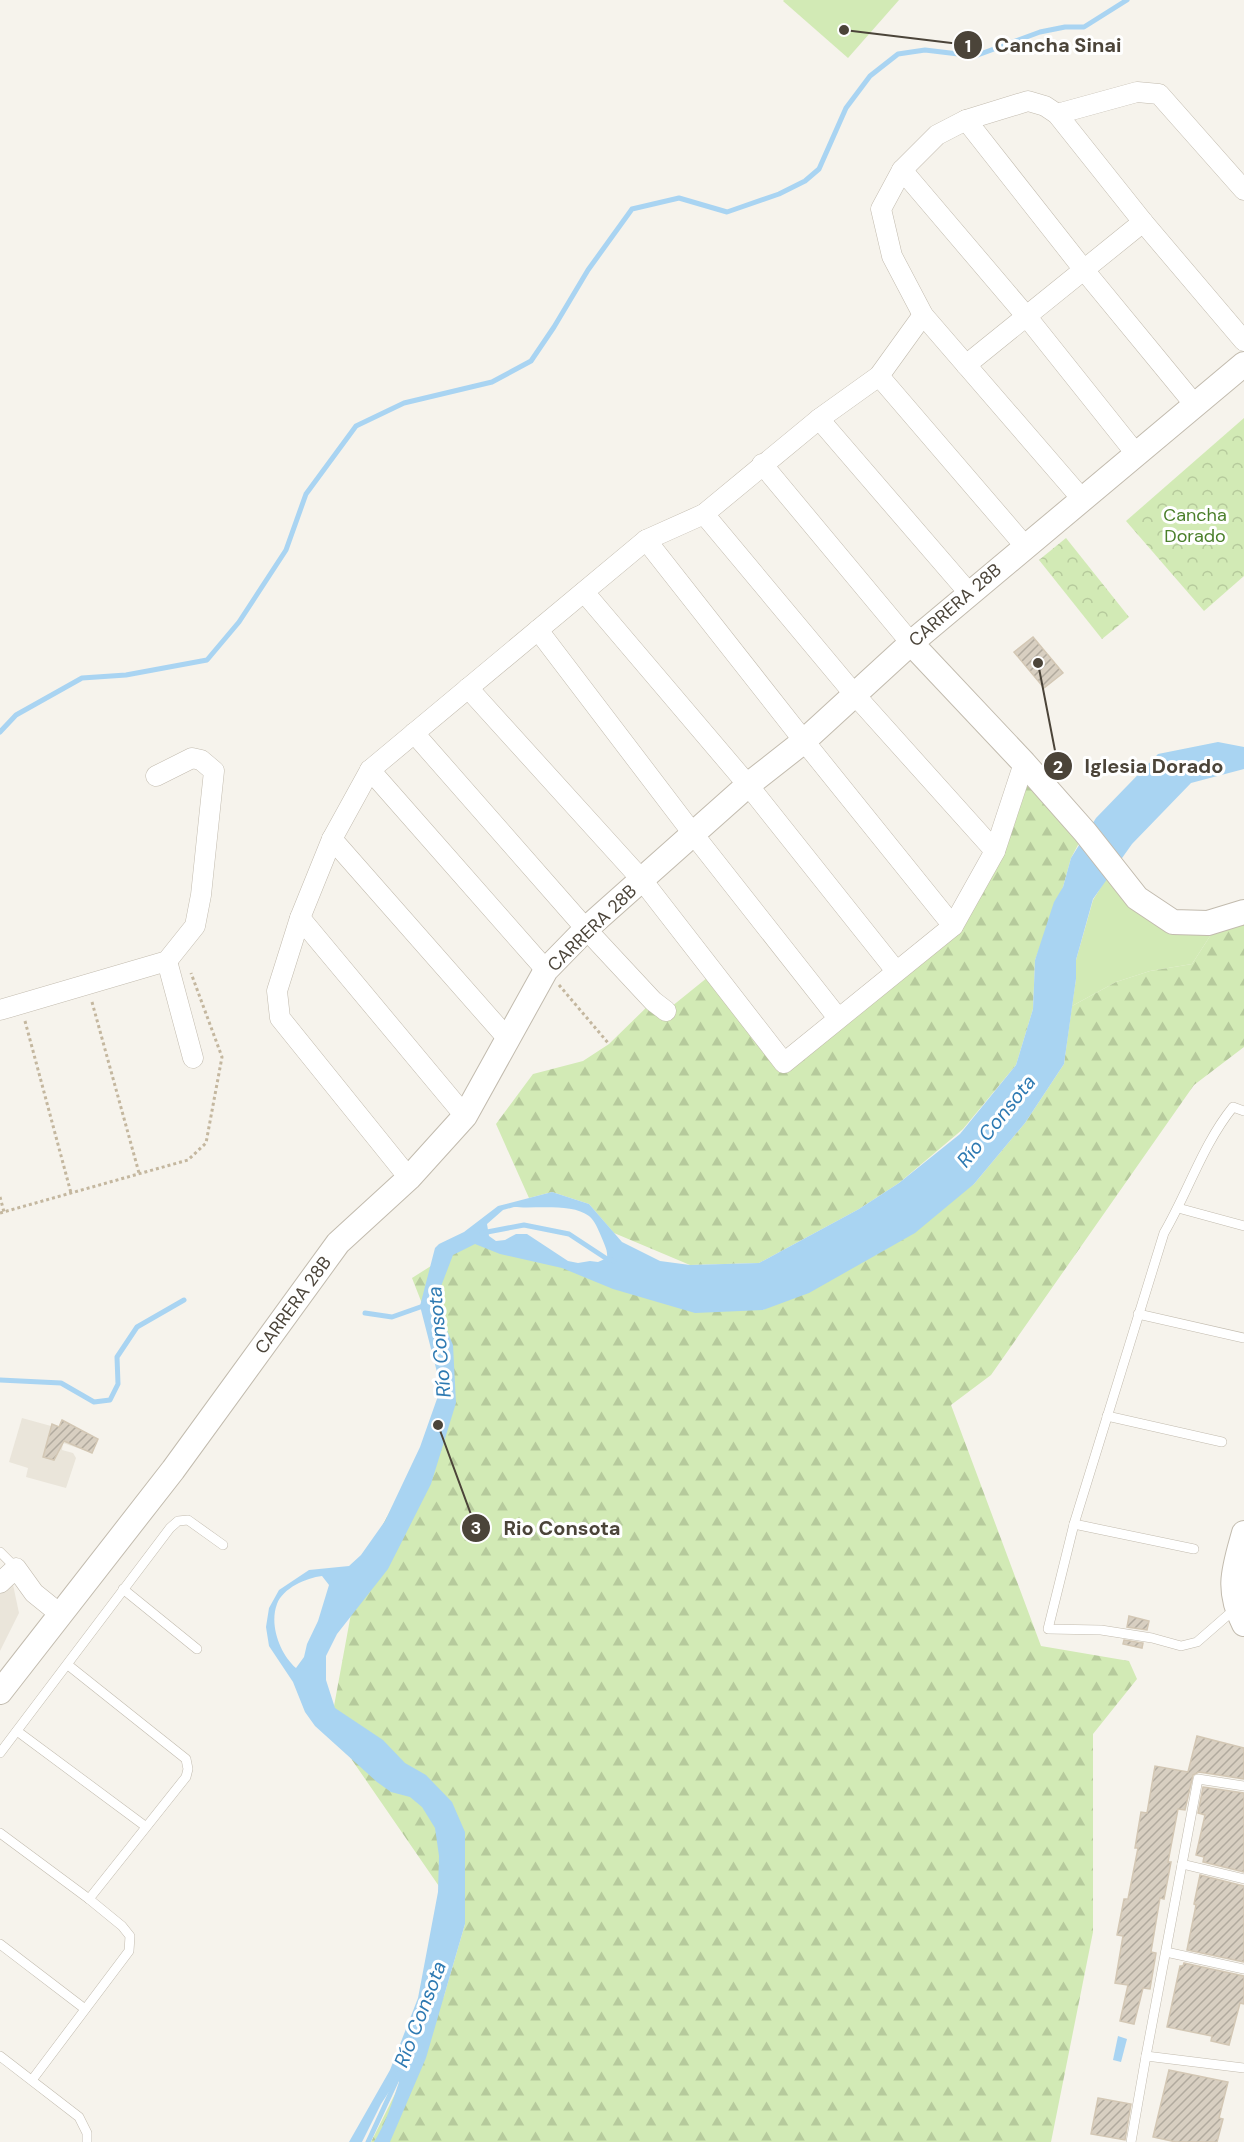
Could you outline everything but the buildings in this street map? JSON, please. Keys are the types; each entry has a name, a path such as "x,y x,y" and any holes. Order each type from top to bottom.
{"street":[{"path":"1057,114 1137,92 1160,94 1244,190"},
{"path":"1082,499 923,315 892,256 881,209 902,170 937,135 966,120 1028,102 1045,106 1057,114 1143,222 1244,341"},
{"path":"966,120 1084,270 1195,405"},
{"path":"902,170 1027,317 1137,455"},
{"path":"966,365 1143,222"},
{"path":"409,1178 280,1018 277,991 300,918 332,839 370,770 646,540 704,514 819,418 879,376 923,315"},
{"name":"CARRERA 28B","path":"0,1692 173,1470 338,1243 409,1178 465,1116 546,970 586,929 748,785 804,741 911,643 1244,364"},
{"path":"879,376 1025,546"},
{"path":"819,418 969,593"},
{"path":"762,464 911,643 1024,763 1085,832 1137,898 1173,922 1208,923 1244,912"},
{"path":"704,514 855,695 995,852"},
{"path":"646,540 953,926"},
{"path":"584,592 748,785 896,970"},
{"path":"538,630 694,835 838,1018"},
{"path":"468,688 642,880 783,1063 953,926 995,852 1024,763"},
{"path":"414,733 586,929 653,1001 666,1011"},
{"path":"0,1010 167,962 195,926 214,771 201,760 192,758 156,776"},
{"path":"370,770 546,970"},
{"path":"332,839 508,1039"},
{"path":"300,918 465,1116"},
{"path":"167,962 193,1058"},
{"path":"1240,1616 1232,1577 1244,1533"},
{"path":"0,1583 16,1568 34,1593 60,1614"}],"lane":[{"path":"1240,1616 1197,1642 1181,1646 1152,1638 1101,1630 1048,1629 1074,1524 1164,1233 1218,1126 1233,1107 1244,1111"},
{"path":"1178,1208 1244,1226"},
{"path":"1138,1314 1244,1338"},
{"path":"1107,1416 1222,1442"},
{"path":"0,1753 170,1528 178,1521 188,1520 223,1545"},
{"path":"1074,1524 1194,1549"},
{"path":"0,1552 16,1568"},
{"path":"123,1589 196,1649"},
{"path":"68,1665 186,1759 188,1769 186,1777 89,1899"},
{"path":"17,1731 145,1827"},
{"path":"1131,2142 1198,1779 1244,1786"},
{"path":"0,1833 89,1899 122,1926 130,1936 129,1951 32,2079"},
{"path":"1182,1864 1244,1879"},
{"path":"0,1944 85,2009"},
{"path":"1166,1952 1244,1969"},
{"path":"0,2056 79,2117 87,2133 87,2142"},
{"path":"1146,2056 1244,2068"}],"path":[{"path":"0,1197 2,1213 188,1160 206,1143 222,1058 180,944"},
{"path":"546,970 609,1044"},
{"path":"87,985 139,1173"},
{"path":"21,1004 71,1193"}],"shaded area":[{"path":"22,1418 51,1426 52,1424 58,1429 62,1420 98,1439 92,1453 63,1443 62,1450 73,1453 76,1458 66,1488 26,1477 28,1468 9,1462"},
{"path":"12,1580 19,1613 0,1651 0,1592"}],"green space":[{"path":"784,0 899,0 848,58"},
{"name":"Cancha Dorado","path":"1244,418 1244,576 1204,611 1126,521"},
{"path":"1066,538 1129,617 1102,639 1039,560"},
{"path":"1024,763 1085,832 1071,858 1063,887 1035,960 1033,1009 1016,1065 963,1129 899,1183 859,1209 759,1263 690,1265 614,1233 589,1204 552,1192 529,1198 496,1124 533,1074 583,1061 609,1044 653,1001 666,1011 713,973 783,1062 953,926"},
{"path":"1113,868 1173,922 1221,919 1192,964 1150,971 1116,982 1072,1006 1076,960 1093,900"},
{"path":"1244,913 1244,1047 1194,1085 991,1375 951,1405 1041,1646 1129,1661 1137,1679 1093,1734 1093,1932 1051,2142 371,2142 444,1996 465,1924 330,1728 359,1570 455,1388 412,1278 472,1240 763,1310 974,1184 1025,1123 1064,1064 1072,1006 1116,982 1150,971 1192,964 1221,919"}],"water":[{"path":"1218,742 1244,747 1244,769 1191,783 1132,844 1093,899 1076,960 1076,979 1064,1064 1025,1123 974,1184 915,1233 809,1293 763,1310 695,1313 613,1289 562,1268 500,1254 475,1244 453,1255 440,1289 440,1313 453,1345 456,1403 431,1484 388,1569 337,1634 326,1656 326,1680 335,1708 383,1740 405,1763 426,1775 452,1802 465,1832 465,1924 426,2058 390,2142 374,2142 388,2113 399,2082 398,2078 381,2104 362,2142 349,2142 390,2070 418,1998 438,1892 439,1856 435,1828 422,1807 410,1797 391,1792 377,1782 315,1726 305,1712 293,1682 269,1646 266,1627 269,1608 279,1590 309,1570 349,1566 361,1555 385,1521 420,1447 438,1396 438,1376 420,1306 435,1248 464,1232 498,1206 552,1192 589,1204 622,1242 660,1261 690,1265 759,1263 859,1209 899,1183 960,1134 1016,1065 1033,1009 1035,960 1054,902 1063,887 1071,858 1096,818 1158,754","holes":["514,1207 563,1208 582,1212 589,1216 596,1225 606,1247 607,1258 598,1262 568,1261 527,1234 516,1234 505,1240 496,1241 489,1236 487,1224 503,1210","322,1576 329,1585 304,1657 296,1668 285,1655 275,1630 277,1604 284,1593 296,1585"]},
{"path":"1118,2036 1127,2039 1121,2062 1113,2060"}],"waterway":[{"path":"0,732 16,715 82,678 126,675 207,660 239,622 286,550 306,494 356,426 404,403 492,382 531,361 588,270 632,209 679,198 727,212 779,194 805,181 819,169 846,108 870,76 898,54 925,50 975,56 1040,32 1065,27 1084,27 1127,0"},
{"name":"Río Consota","path":"482,1233 524,1225 569,1234 607,1259 614,1261"},
{"path":"0,1380 61,1383 94,1402 110,1400 118,1384 117,1357 137,1327 184,1300"},
{"path":"365,1313 392,1317 426,1305"},
{"name":"Río Consota","path":"368,2142 400,2073"}],"place":[{"name":"Cancha Sinai","path":"844,30"},
{"name":"Iglesia Dorado","path":"1038,663"},
{"name":"Rio Consota","path":"438,1425"}]}
